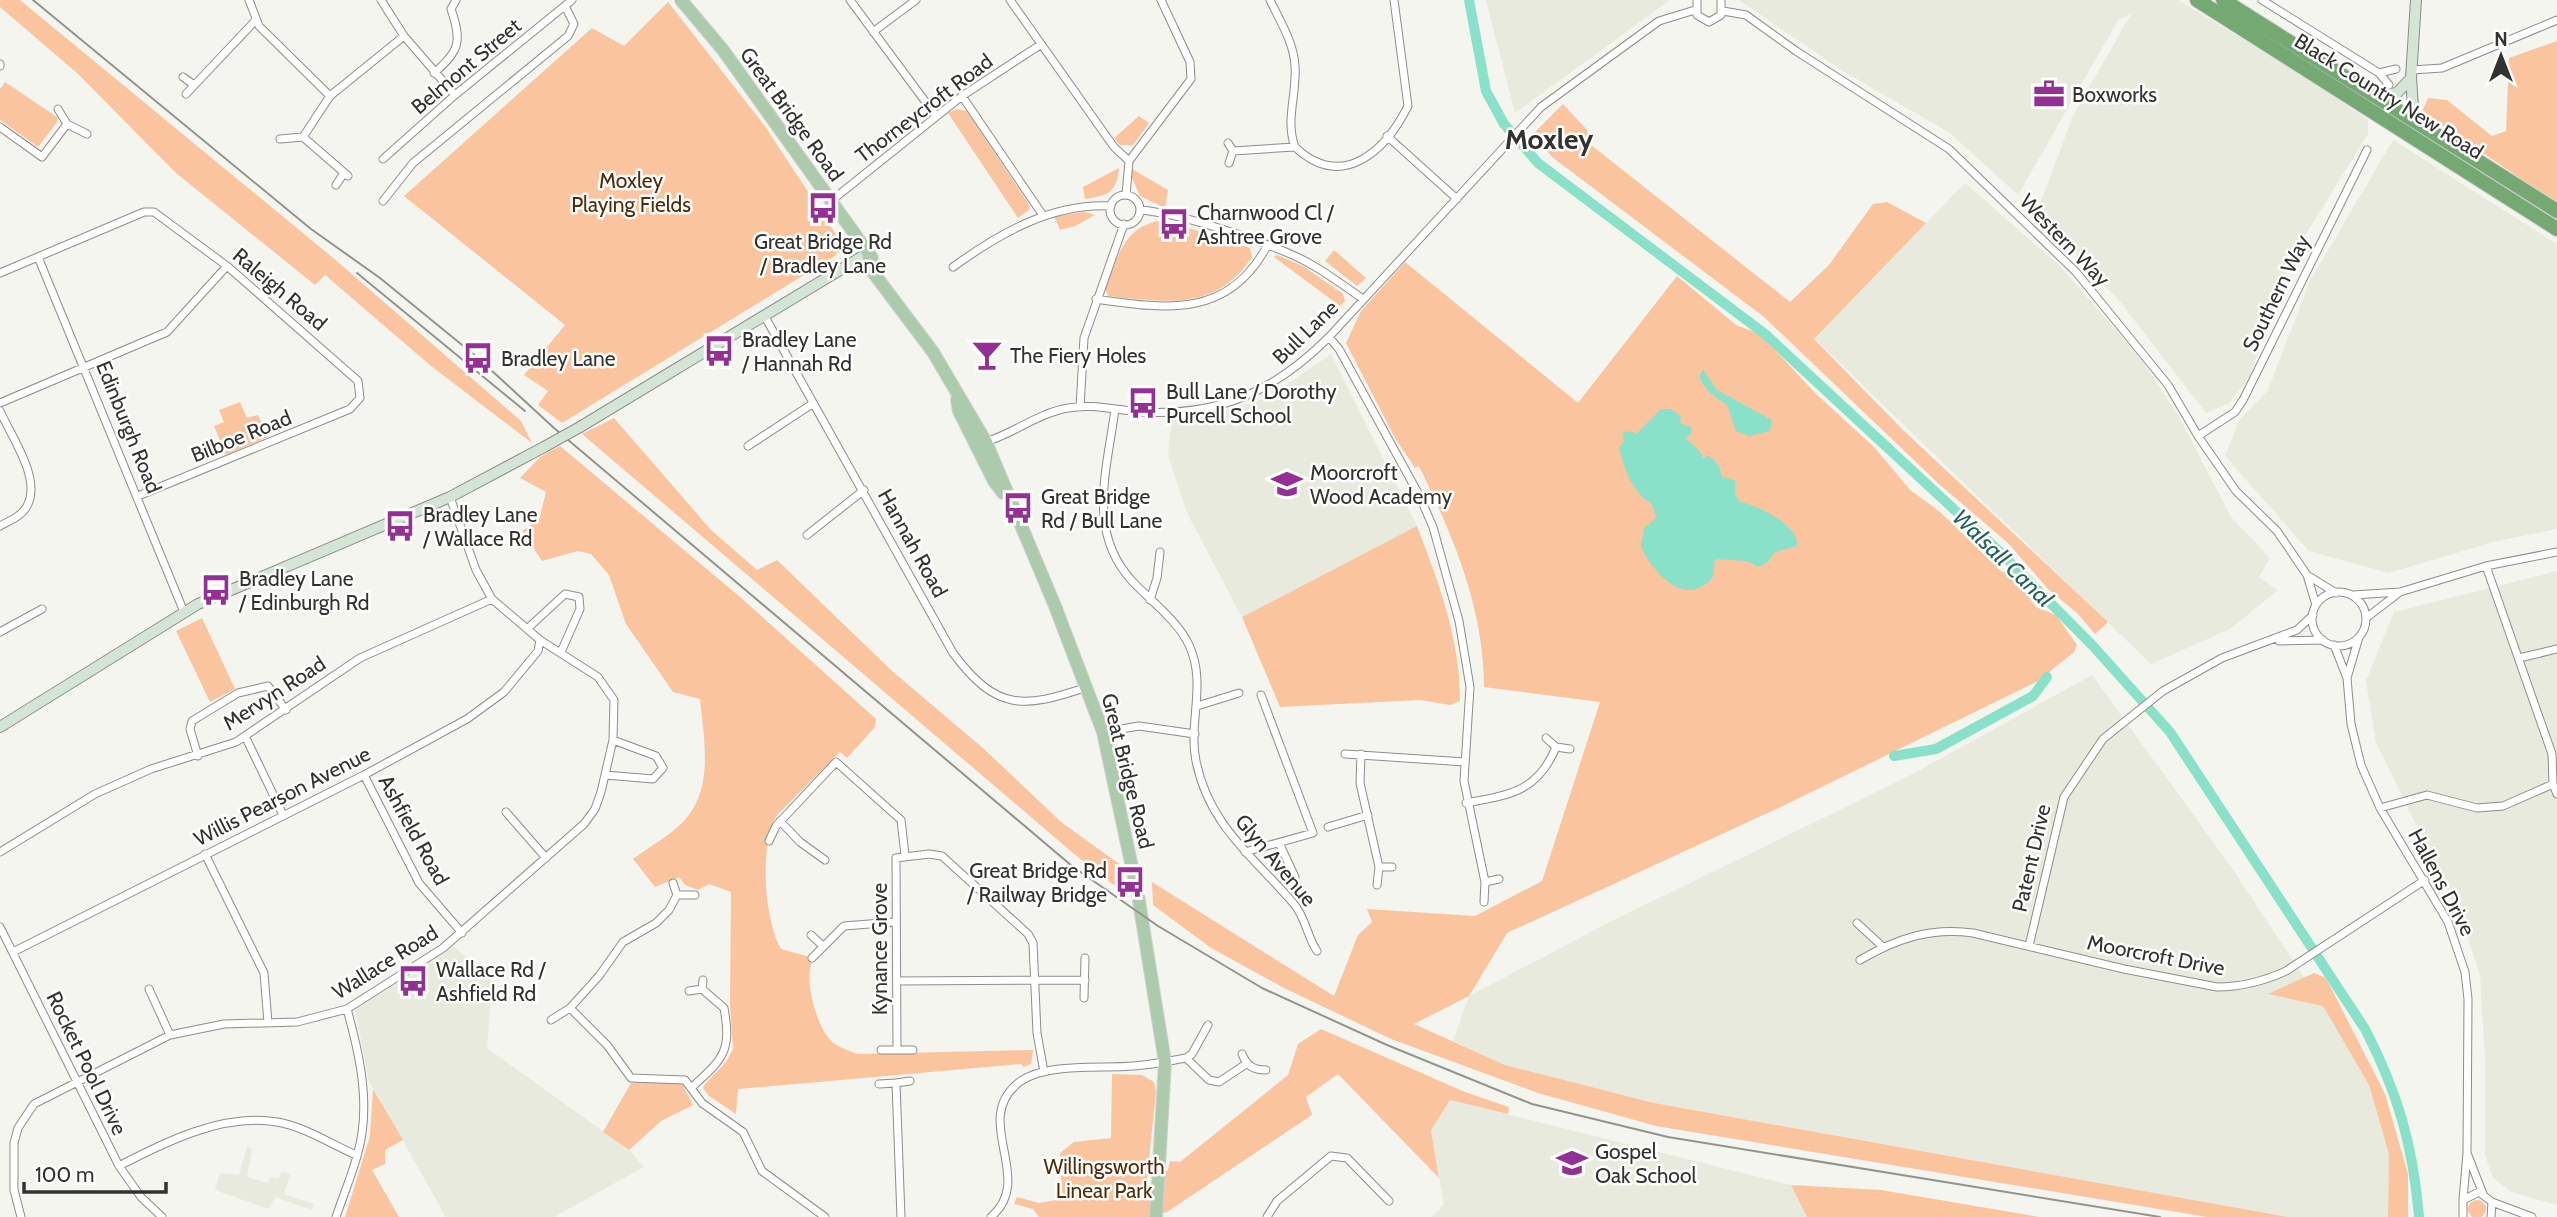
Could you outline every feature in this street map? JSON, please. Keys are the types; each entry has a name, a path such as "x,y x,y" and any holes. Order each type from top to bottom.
{"highway":[{"name":"Black Country New Road","path":"2197,0 2557,229"},
{"name":"Black Country New Road","path":"2223,0 2557,211"}],"main road":[{"name":"Great Bridge Road","path":"681,0 723,50 888,281 898,304 933,352 957,397 986,466 1010,502"},
{"name":"Great Bridge Road","path":"957,397 968,409 986,442 1087,686 1103,732 1138,895 1165,1062 1156,1180 1156,1217"}],"street":[{"path":"249,0 255,21 309,78 330,96"},
{"path":"381,0 404,36 455,94"},
{"path":"434,73 450,59 457,45 459,28 451,9 456,0"},
{"name":"Belmont Street","path":"383,159 455,94 572,0"},
{"path":"850,0 936,116"},
{"path":"873,32 916,0"},
{"path":"1010,0 1114,147 1129,161"},
{"path":"1126,195 1129,161 1191,79 1190,62 1161,0"},
{"path":"1270,0 1293,48 1295,92 1289,120 1295,148"},
{"path":"1233,151 1295,148 1320,163 1348,168 1362,162 1387,136 1408,106 1394,0"},
{"path":"1697,0 1695,10 1700,19 1709,22 1718,19 1723,11 1721,0"},
{"path":"2262,0 2379,73 2389,85"},
{"path":"2414,121 2411,74 2416,0"},
{"path":"383,201 413,163 568,36 574,24 565,6"},
{"name":"Bull Lane","path":"986,442 1052,412 1080,407 1168,413 1209,407 1248,396 1285,376 1329,337 1522,125 1570,85 1659,22 1695,10"},
{"name":"Western Way","path":"1723,11 1746,15 1796,51 1949,149 2076,272 2168,385 2197,436 2236,491 2277,531 2308,575 2316,605"},
{"path":"2373,96 2397,93 2411,74 2442,68 2557,20"},
{"path":"186,94 255,21"},
{"path":"303,137 330,96 404,36"},
{"name":"Thorneycroft Road","path":"831,201 962,96 1040,45"},
{"path":"2379,73 2396,69"},
{"path":"183,77 194,85"},
{"path":"962,96 1042,214"},
{"path":"58,109 67,124 87,134"},
{"path":"0,127 42,157 67,124"},
{"path":"1387,136 1457,199"},
{"path":"280,139 303,137 346,175 336,185"},
{"path":"1228,143 1233,151"},
{"name":"Southern Way","path":"2197,436 2235,412 2243,400 2367,150"},
{"path":"1229,163 1233,151"},
{"path":"1126,195 1136,200 1140,210 1133,222 1124,224 1112,216 1111,206 1116,198 1126,195"},
{"path":"953,267 1042,214 1087,205 1111,206"},
{"path":"1140,210 1160,212 1267,246 1312,265 1363,299"},
{"name":"Raleigh Road","path":"38,257 144,212 155,212 227,266 354,375 360,391 355,405"},
{"path":"1080,407 1084,338 1124,224"},
{"path":"1096,299 1146,306 1190,307 1215,298 1237,284 1258,263 1267,246"},
{"path":"0,727 184,612 330,545 450,497 544,447 868,253"},
{"path":"0,273 38,257"},
{"name":"Edinburgh Road","path":"38,257 86,367 184,612"},
{"path":"0,403 167,332 227,266"},
{"name":"Hannah Road","path":"764,315 953,653 971,678 992,694 1021,702 1045,701 1087,686"},
{"path":"1329,337 1339,349 1419,495 1433,527 1467,656 1470,687 1465,762 1466,803 1485,882 1484,901"},
{"path":"748,446 813,404"},
{"name":"Bilboe Road","path":"138,496 355,405"},
{"name":"Glyn Avenue","path":"1115,410 1103,527 1118,565 1189,644 1198,681 1196,760 1209,798 1227,833 1295,906 1317,951"},
{"path":"0,411 30,477 31,491 27,506 20,515 0,526"},
{"path":"972,436 986,442 982,446 988,459 986,466"},
{"path":"807,535 864,490"},
{"name":"Wallace Road","path":"21,1217 12,1164 18,1128 34,1104 76,1080 170,1035 224,1024 298,1022 347,1009 462,933 590,817 605,775 613,740 616,711 607,687 561,652 540,640 492,599 476,570 450,497"},
{"path":"1150,600 1157,579 1160,552"},
{"path":"2323,640 2314,627 2313,615 2316,605 2323,597 2336,593 2352,595 2400,592 2486,566 2557,552"},
{"path":"2486,566 2554,753 2553,784 2557,794"},
{"name":"Western Way","path":"2308,575 2336,593"},
{"path":"2268,642 2294,638 2323,640 2334,645 2343,645 2360,636 2366,618 2400,592"},
{"path":"527,629 565,594 579,597 580,609 561,652"},
{"path":"2352,595 2359,601 2366,618"},
{"name":"Mervyn Road","path":"0,852 95,794 150,769 198,756 245,736 360,658 492,599"},
{"path":"0,632 42,608"},
{"path":"2268,642 2297,630 2313,615"},
{"name":"Hallens Drive","path":"2347,678 2360,636"},
{"name":"Willis Pearson Avenue","path":"13,952 364,775 467,719 504,692 538,651 540,640"},
{"name":"Patent Drive","path":"2029,946 2064,797 2103,739 2163,691 2221,658 2268,642"},
{"name":"Hallens Drive","path":"2334,645 2347,678 2351,724 2361,765 2380,808 2448,922 2465,972 2468,999 2466,1153 2462,1217"},
{"path":"2519,658 2557,649"},
{"path":"198,756 190,729 192,721 230,697 257,686 268,686 286,710"},
{"path":"1197,706 1239,693"},
{"path":"1245,852 1313,833 1261,695"},
{"path":"1103,732 1139,726 1195,734"},
{"path":"245,736 283,815"},
{"path":"1546,738 1556,747 1570,749"},
{"path":"605,775 653,779 663,768 656,756 613,740"},
{"path":"1466,803 1511,794 1534,782 1556,747"},
{"path":"1345,754 1465,762"},
{"path":"1361,754 1360,783 1379,867 1377,885"},
{"path":"769,841 780,821 836,762 901,820 905,855 942,856 1028,934 1033,943 1037,1033 1044,1072"},
{"name":"Ashfield Road","path":"364,775 419,883 462,933"},
{"path":"2380,808 2427,795 2477,808 2503,806 2553,784"},
{"path":"506,812 546,858"},
{"path":"1328,827 1368,815"},
{"path":"780,821 800,842 825,860"},
{"path":"1279,843 1295,877"},
{"path":"205,854 264,973 268,1023"},
{"name":"Kynance Grove","path":"897,1049 896,858 905,855"},
{"path":"1379,867 1392,867"},
{"path":"1485,882 1499,879"},
{"name":"Moorcroft Drive","path":"1860,960 1883,947 1914,935 1940,930 1973,933 2124,969 2217,987 2261,981 2298,964 2425,880"},
{"path":"551,1020 570,1008 599,976 623,942 656,923 669,910 677,895 673,883"},
{"path":"677,895 695,895"},
{"path":"812,958 844,926 895,922"},
{"path":"1857,923 1883,947"},
{"name":"Rocket Pool Drive","path":"0,927 119,1166 141,1198 162,1217"},
{"path":"811,934 823,946"},
{"path":"1084,998 1085,958"},
{"path":"702,989 703,980"},
{"path":"897,981 1085,980"},
{"path":"149,989 170,1035"},
{"path":"689,991 702,989 724,1008 727,1050 722,1060 691,1088"},
{"path":"570,1008 607,1045 631,1078 642,1081 669,1078 685,1080 702,1103 743,1132 762,1171 825,1217"},
{"path":"336,1217 356,1155 364,1111 362,1068 347,1009"},
{"path":"991,1217 1004,1203 1009,1187 1009,1167 999,1127 1002,1105 1010,1090 1020,1081 1044,1072 1186,1058 1192,1054 1208,1024"},
{"path":"881,1051 913,1050"},
{"path":"1242,1054 1246,1064 1255,1070 1266,1070"},
{"path":"1186,1058 1209,1080 1219,1082 1246,1064"},
{"path":"879,1084 910,1081"},
{"path":"896,1083 901,1217"},
{"path":"119,1166 189,1134 256,1120 290,1126 356,1155"},
{"name":"Hallens Drive","path":"2466,1153 2483,1194 2492,1202 2532,1217"},
{"path":"1267,1217 1277,1201 1331,1156 1347,1158 1389,1201"},
{"path":"2463,1200 2471,1194 2483,1194"},
{"path":"2491,1217 2492,1202"}],"shaded area":[{"path":"1486,0 1670,0 1515,113"},
{"path":"1739,0 2178,0 2299,73 2368,120 2368,134 2293,255 2249,377 2229,403 2206,413 2122,304 2037,212 2073,116 2131,14 2118,20 2018,195 1950,133 1843,71"},
{"path":"2393,140 2557,244 2557,529 2497,541 2388,573 2309,551 2225,456 2239,420 2268,390 2310,281"},
{"path":"1965,183 2059,265 2141,359 2178,415 2231,517 2270,558 2259,577 2278,590 2230,629 2151,664 1814,338"},
{"name":"Moorcroft Wood Academy","path":"1331,354 1417,526 1242,617 1187,513 1168,455 1172,420 1206,415 1268,398"},
{"path":"1703,369 1717,390 1772,420 1770,431 1749,436 1736,431 1727,405 1709,392 1699,378"},
{"path":"1661,409 1671,409 1681,416 1680,423 1691,427 1692,433 1686,438 1703,458 1709,456 1719,465 1722,477 1735,480 1735,494 1740,502 1757,507 1785,524 1796,538 1797,546 1775,552 1768,562 1758,567 1747,561 1715,559 1713,577 1692,590 1681,589 1662,577 1641,547 1644,528 1656,518 1652,504 1639,493 1630,479 1619,447 1624,442 1622,433 1630,431 1636,434"},
{"path":"2557,571 2557,1205 2512,1192 2493,1178 2485,1155 2485,1057 2480,975 2463,922 2376,742 2366,681 2394,612"},
{"path":"2092,675 2229,864 2323,1006 2369,1085 2389,1154 2388,1217 2288,1217 1654,1103 1505,1065 1453,1041 1469,996 1612,921 1907,777"},
{"path":"454,947 492,979 487,1048 629,1150 644,1167 554,1217 446,1217 369,1081 355,1010"},
{"name":"Gospel Oak School","path":"1450,1100 1791,1185 1807,1217 1431,1217 1444,1205 1431,1130"},
{"path":"247,1147 252,1149 247,1177 268,1183 270,1177 279,1179 281,1172 290,1174 284,1194 314,1204 312,1210 275,1197 269,1209 215,1190 220,1173 239,1175"}],"green space":[{"path":"0,0 20,0 332,257 521,421 532,443 431,366 325,275 315,285 176,173 77,73 0,7"},
{"name":"Moxley Playing Fields","path":"668,2 764,125 843,245 835,256 562,423 538,405 548,391 524,375 565,325 404,196 592,28 624,46"},
{"path":"2557,41 2557,203 2422,112 2428,98 2447,100 2492,136 2506,131 2509,58"},
{"path":"5,82 57,117 57,122 38,147 0,120 0,89"},
{"path":"1563,104 1587,130 1591,145 1790,302 1829,265 1873,204 1887,202 1926,223 1814,339 1903,430 2108,622 2095,634 2077,613 2048,589 2008,543 1939,484 1764,317 1552,157 1533,134"},
{"path":"957,109 967,111 1028,203 1030,209 1018,218 948,113"},
{"path":"1139,116 1149,123 1133,145 1120,145 1114,138"},
{"path":"1119,168 1116,183 1110,191 1085,199 1083,187"},
{"path":"1132,169 1168,190 1165,208 1140,196 1132,178"},
{"path":"1085,212 1095,215 1075,226 1060,230 1054,216"},
{"path":"1157,221 1168,221 1250,248 1252,257 1238,275 1206,295 1169,301 1108,296 1105,288 1123,247 1136,231"},
{"path":"1334,250 1366,278 1357,286 1325,261"},
{"path":"1277,255 1303,266 1343,294 1345,301 1340,306 1274,257"},
{"path":"1405,262 1578,403 1677,276 1736,325 1760,334 1816,394 1874,447 1910,490 1939,511 2001,571 2013,576 2036,607 2056,615 2077,645 2074,652 2038,681 1785,805 1507,933 1469,996 1414,1024 1505,1065 1654,1103 2288,1217 2207,1217 1656,1126 1538,1093 1391,1039 1284,988 1211,948 1153,905 1152,882 1334,996 1358,935 1372,922 1367,909 1475,916 1542,881 1600,702 1484,687 1479,629 1455,546 1419,466 1415,468 1395,438 1346,343 1361,311"},
{"path":"240,402 247,418 258,415 268,437 226,455 214,426 224,422 219,410"},
{"path":"614,418 711,530 757,570 777,560 892,671 984,749 1061,822 1125,868 1120,890 1073,853 582,434"},
{"path":"560,446 740,597 876,719 875,727 847,758 840,752 777,815 768,844 766,882 775,936 781,949 814,958 810,988 816,1013 826,1035 835,1044 857,1054 1033,1050 1031,1064 1024,1067 1021,1064 738,1089 736,1114 709,1096 703,1088 705,1084 726,1062 733,1049 730,1004 731,892 709,884 698,890 685,885 679,877 655,887 633,859 681,824 692,811 699,796 705,765 700,699 673,692 626,624 609,575 591,554 578,551 542,561 522,531 539,520 546,492 520,478 540,457"},
{"path":"1417,526 1447,612 1456,655 1460,701 1450,705 1420,700 1280,707 1242,617"},
{"path":"202,618 235,689 210,702 176,631"},
{"path":"2314,973 2326,978 2385,1094 2408,1174 2408,1217 2388,1217 2389,1154 2369,1085 2323,1006 2268,994"},
{"name":"Willingsworth Linear Park","path":"1321,1029 1465,1092 1509,1107 1508,1114 1450,1100 1431,1130 1439,1178 1338,1074 1306,1097 1312,1115 1167,1212 1152,1217 1039,1217 1033,1209 1014,1204 1017,1197 1039,1203 1062,1199 1060,1153 1074,1142 1111,1138 1112,1074 1142,1075 1154,1082 1156,1092 1146,1188 1168,1170 1170,1161 1180,1162 1288,1075 1298,1044"},
{"path":"631,1083 682,1083 693,1105 661,1121 629,1150 603,1132"},
{"path":"373,1089 403,1140 385,1150 385,1164 372,1170 399,1217 345,1217 370,1136"},
{"path":"1791,1185 1881,1190 2040,1217 1807,1217"},
{"path":"2477,1200 2483,1203 2486,1209 2483,1215 2477,1218 2471,1215 2468,1209 2471,1203"}],"waterway":[{"name":"Walsall Canal","path":"1469,0 1486,91 1504,124 1538,163 1765,334 2000,552 2093,646 2170,732 2365,1029 2377,1052 2395,1098 2408,1143 2419,1217"},
{"path":"1894,756 1936,749 2033,696 2047,677"}],"tram line":[{"path":"33,0 311,229 380,278 478,358 554,428 1072,866 1158,926 1262,988 1387,1045 1532,1104 1668,1137 2160,1217"},
{"path":"357,273 525,411"}],"place":[{"name":"Boxworks","path":"2049,94"},
{"name":"Great Bridge Rd / Bradley Lane","path":"823,208"},
{"name":"Charnwood Cl / Ashtree Grove","path":"1174,224"},
{"name":"Bradley Lane / Hannah Rd","path":"719,351"},
{"name":"The Fiery Holes","path":"987,355"},
{"name":"Bradley Lane","path":"478,358"},
{"name":"Bull Lane / Dorothy Purcell School","path":"1143,403"},
{"name":"Moorcroft Wood Academy","path":"1287,484"},
{"name":"Great Bridge Rd / Bull Lane","path":"1018,508"},
{"name":"Bradley Lane / Wallace Rd","path":"400,526"},
{"name":"Bradley Lane / Edinburgh Rd","path":"216,590"},
{"name":"Great Bridge Rd / Railway Bridge","path":"1130,882"},
{"name":"Wallace Rd / Ashfield Rd","path":"413,981"},
{"name":"Gospel Oak School","path":"1572,1163"}],"district":[{"name":"Moxley","path":"1549,139"}]}
